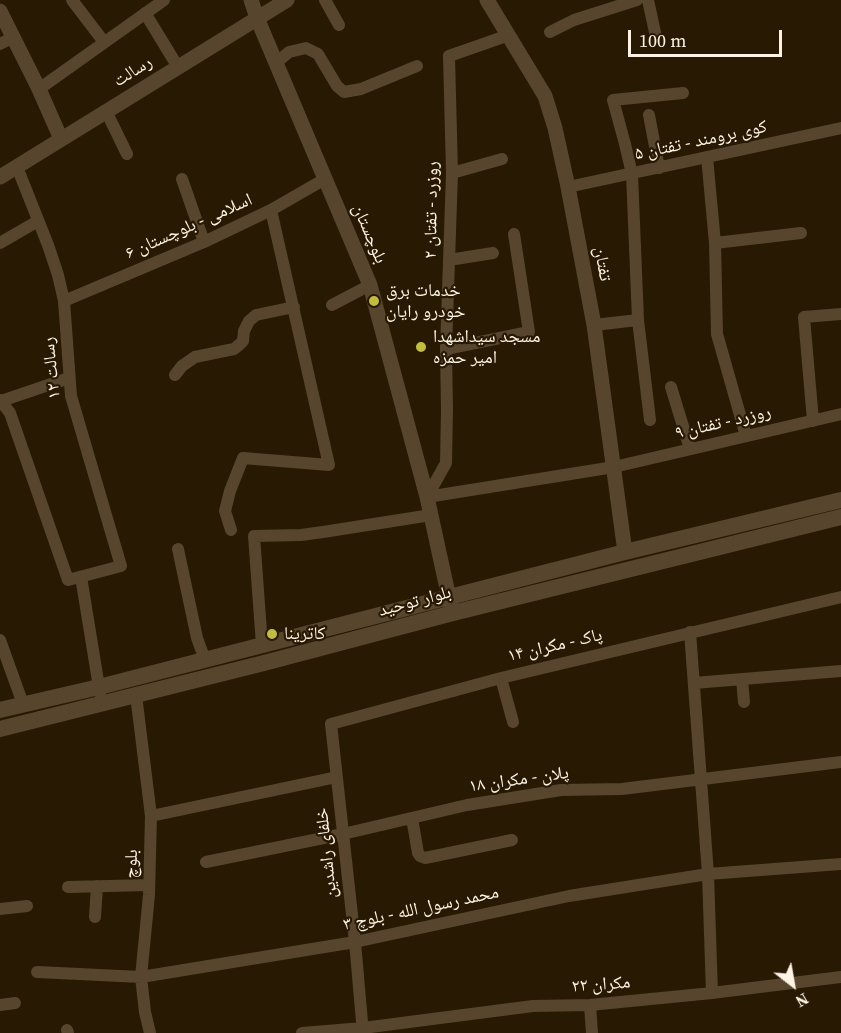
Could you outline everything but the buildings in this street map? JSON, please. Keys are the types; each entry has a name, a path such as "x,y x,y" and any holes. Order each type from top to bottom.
{"main road":[{"name":"بلوار توحید","path":"0,710 23,704 100,695 136,695 451,605 625,552 841,500"},
{"name":"بلوار توحید","path":"0,729 205,660 262,645 841,517"}],"street":[{"path":"72,0 104,42"},
{"path":"39,88 164,0"},
{"name":"بلوچستان","path":"251,0 370,285 427,497 451,605"},
{"name":"رسالت","path":"0,177 287,0"},
{"path":"325,0 339,24"},
{"name":"تفتان","path":"487,0 544,96 555,128 594,325 625,552"},
{"path":"550,32 574,20 636,0"},
{"path":"648,0 656,37"},
{"path":"0,11 7,40 39,88 60,139"},
{"path":"145,13 178,67"},
{"name":"روزرد - تفتان ۲","path":"427,497 446,463 446,349 452,173 448,56 509,35"},
{"path":"276,63 289,52 306,48 318,54 337,87 344,92 361,89 417,66"},
{"path":"650,420 638,320 632,174 613,100 683,93"},
{"path":"106,111 127,154"},
{"path":"650,115 659,168"},
{"name":"کوی برومند - تفتان ۵","path":"568,188 841,128"},
{"path":"707,157 715,243 717,334 746,436"},
{"path":"452,173 502,159"},
{"name":"رسالت ۱۲","path":"17,167 58,275 64,301 71,396 121,566 81,577"},
{"path":"182,179 204,242"},
{"name":"اسلامی - بلوچستان ۶","path":"64,301 204,242 271,210 325,179"},
{"path":"231,530 225,511 243,458 329,465 271,210"},
{"path":"0,243 38,221"},
{"path":"715,243 801,233"},
{"path":"446,349 529,332 514,234"},
{"path":"449,260 493,253"},
{"path":"332,305 370,285"},
{"path":"175,375 182,366 195,357 234,349 243,340 249,321 256,315 294,307"},
{"path":"813,421 804,317 841,314"},
{"path":"594,325 638,320"},
{"path":"69,378 0,400 10,412 68,580 81,577 100,695"},
{"path":"671,387 690,449"},
{"name":"روزرد - تفتان ۹","path":"427,497 614,467 841,414"},
{"path":"262,645 254,536 301,535 431,515"},
{"path":"178,549 197,638 205,660"},
{"name":"پاک - مکران ۱۴","path":"337,777 331,724 501,678 841,597"},
{"path":"690,632 708,874 712,993"},
{"path":"0,640 23,704"},
{"path":"694,683 841,671"},
{"path":"501,678 513,722"},
{"path":"742,679 744,702"},
{"name":"بلوچ","path":"136,695 151,816 149,885 141,977 150,1033"},
{"name":"پلان - مکران ۱۸","path":"206,862 343,834 467,805 561,790 622,789 841,762"},
{"path":"151,816 337,777"},
{"name":"خلفای راشدین","path":"337,777 363,1031"},
{"path":"412,818 418,853 425,858 512,840"},
{"name":"محمد رسول الله - بلوچ ۳","path":"37,972 141,977 355,942 569,896 708,874 841,864"},
{"path":"68,887 149,885"},
{"path":"94,917 97,886"},
{"path":"0,909 27,906"},
{"name":"مکران ۲۲","path":"302,1033 363,1031 533,1006 590,1005 841,977"},
{"path":"0,1005 15,1003"},
{"path":"590,1005 592,1033"}],"place":[{"name":"خدمات برق خودرو رایان","path":"374,301"},
{"name":"مسجد سیداشهدا امیر حمزه","path":"421,347"},
{"name":"کاترینا","path":"272,634"}]}
